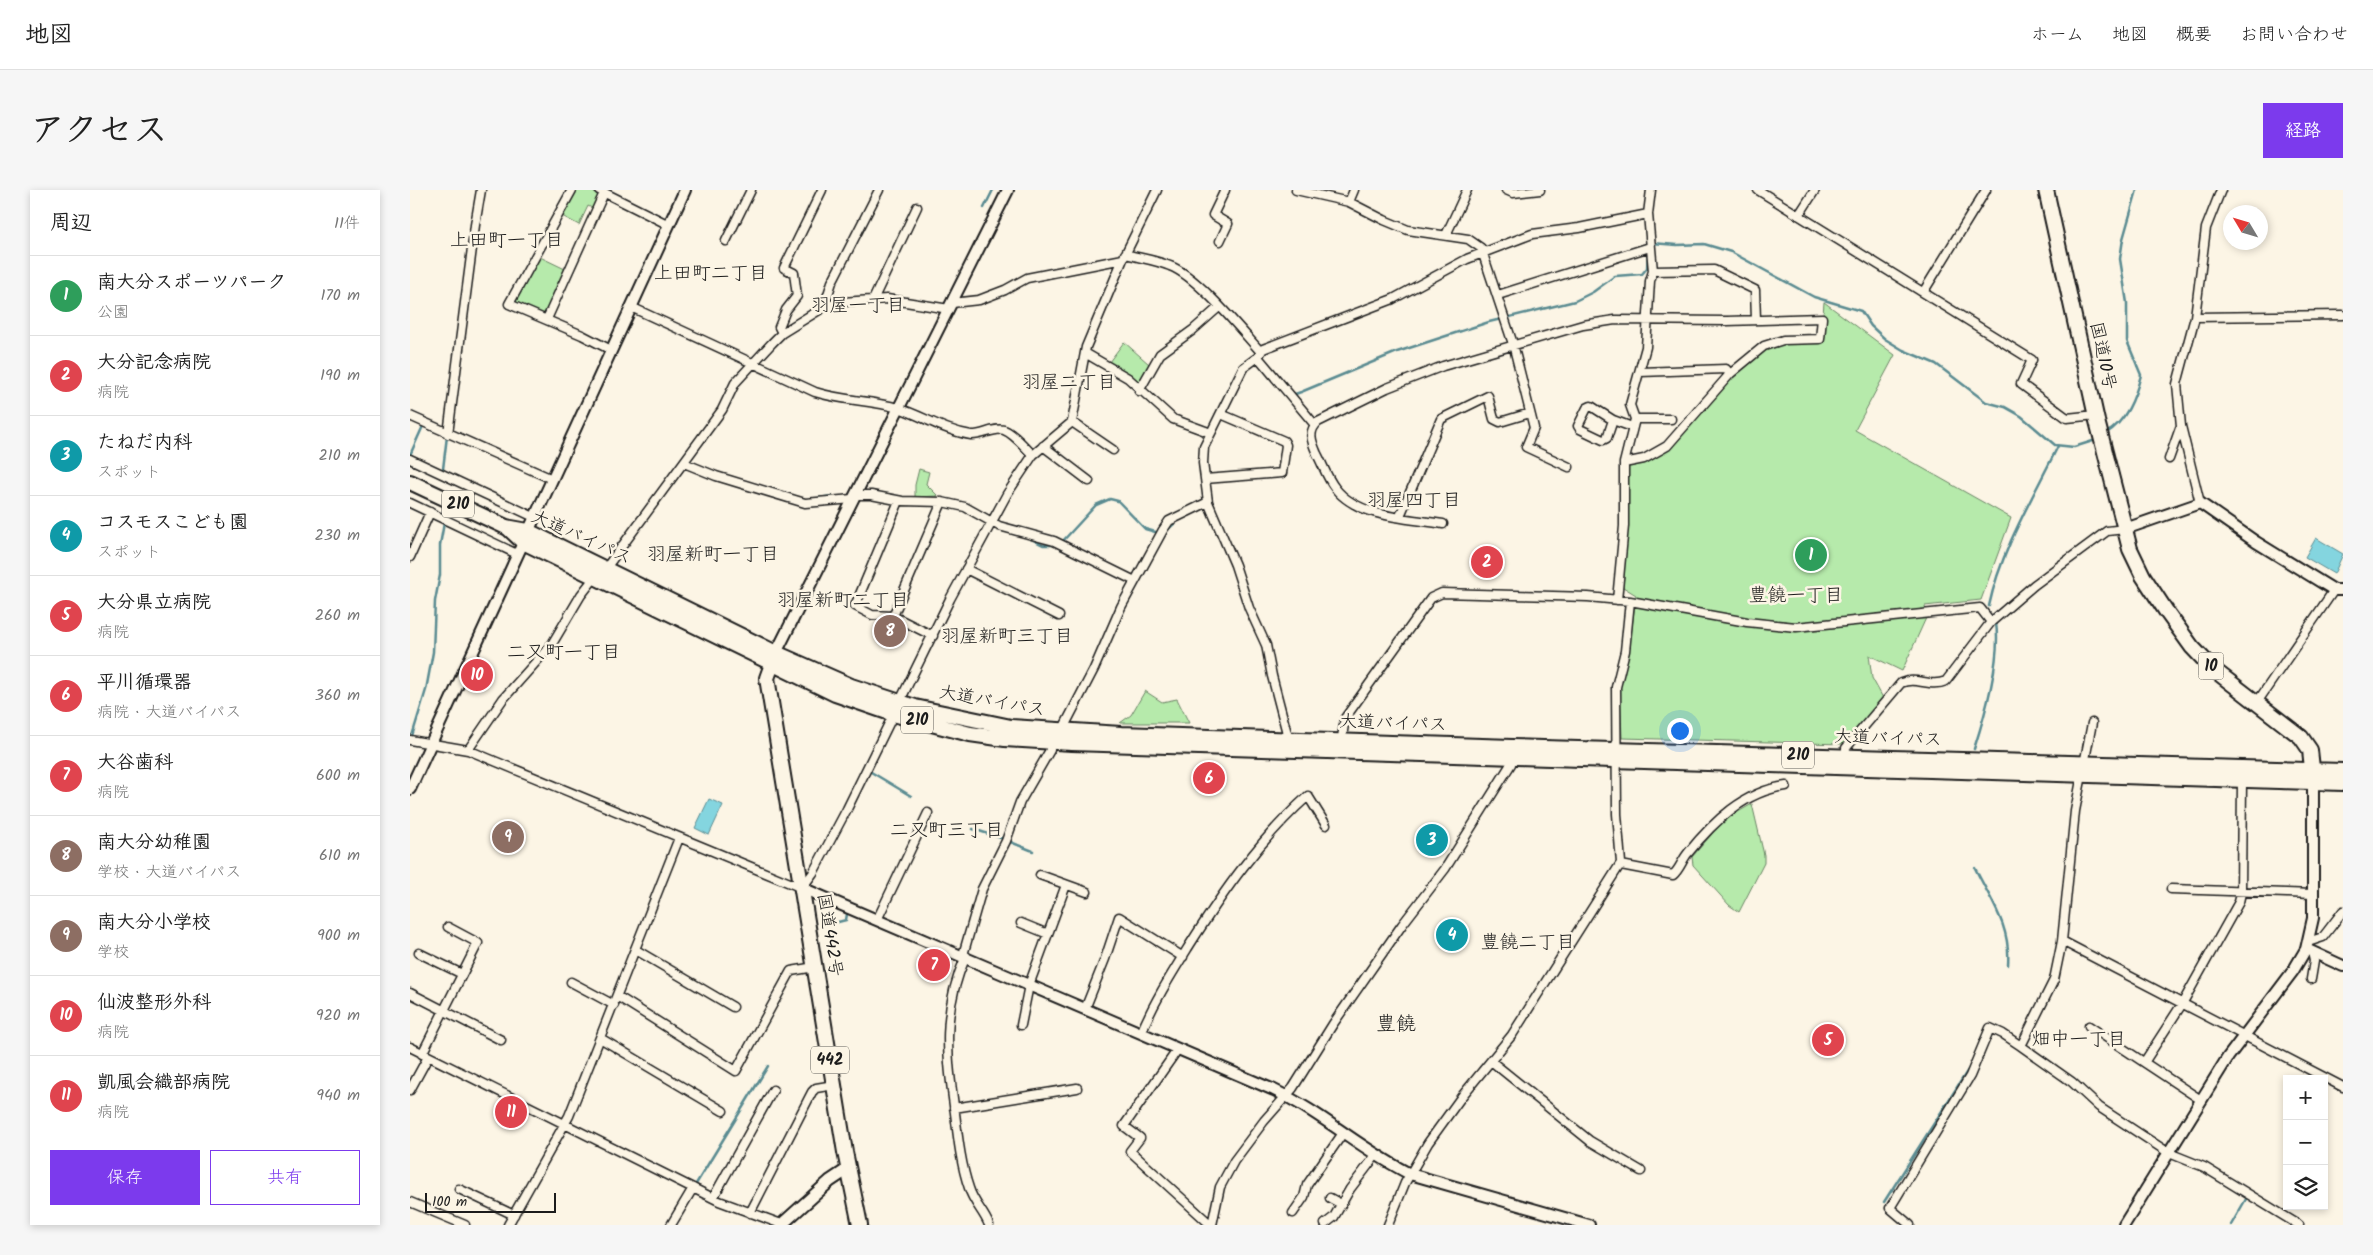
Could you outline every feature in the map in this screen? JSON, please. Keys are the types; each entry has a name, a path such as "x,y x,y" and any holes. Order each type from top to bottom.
{"highway":[{"name":"国道10号","path":"2046,190 2097,418 2130,549 2143,576 2192,647 2213,669 2301,737 2310,750 2316,774"},
{"name":"大道バイパス","path":"410,482 506,527 523,542 600,573 774,658 835,694 896,708 1011,728 1049,737 2082,769 2316,774"},
{"name":"国道10号","path":"2125,529 2152,576 2199,640 2219,663 2309,736 2316,746 2316,774"},
{"name":"国道442号","path":"774,658 766,678 848,1168 860,1225"},
{"name":"大道バイパス","path":"1618,755 1846,757 2082,769 2242,780 2316,774"},
{"path":"2316,774 2343,770"},
{"path":"2316,774 2343,783"}],"main road":[{"path":"782,1225 830,1181 848,1168"}],"street":[{"path":"448,434 481,190"},
{"path":"572,190 509,304 547,319 611,350"},
{"path":"726,241 751,190"},
{"path":"782,333 779,327 783,317 797,296 794,274 784,268 822,190"},
{"path":"824,307 832,282 879,190"},
{"path":"774,658 1008,190"},
{"path":"802,888 813,874 847,809 966,569 992,522 1033,455 1072,422 1085,353 1098,317 1124,256 1157,190"},
{"path":"1220,241 1228,224 1213,215 1225,190"},
{"path":"1296,190 1349,202 1396,226 1418,232 1446,235 1473,241 1484,253 1513,344 1534,428 1526,447 1569,467"},
{"path":"1349,202 1354,190"},
{"path":"1446,235 1467,190"},
{"path":"1506,190 1513,193 1540,190"},
{"path":"1617,600 1624,526 1624,463 1634,423 1630,405 1646,347 1650,282 1653,271 1648,214 1651,190"},
{"path":"1758,190 1924,291 2032,360 2021,384 2052,409 2067,418 2097,418"},
{"path":"1799,215 1815,190"},
{"path":"1924,291 1986,190"},
{"path":"2221,190 2206,228 2196,317 2177,384 2181,426 2200,503 2256,542 2338,590 2260,698"},
{"path":"547,319 602,191 669,225"},
{"path":"410,788 432,744 534,517 669,225 682,191"},
{"path":"873,300 917,208"},
{"path":"1291,744 1266,645 1249,608 1235,565 1208,502 1205,479 1204,448 1243,368 1259,354 1394,299 1460,263 1537,232 1579,228 1648,214"},
{"path":"1498,295 1650,246"},
{"path":"468,750 503,698 552,644 581,595 600,573 722,410 731,389 782,333 824,307 842,302 873,300 904,300 950,306 979,300 1005,290 1027,278 1124,256 1170,265 1179,270 1219,307 1315,424"},
{"path":"1653,271 1714,270 1755,290 1756,320"},
{"path":"631,307 828,396 875,402 899,408 949,430 972,435 1000,429 1007,431 1033,455"},
{"path":"1139,391 1160,354 1193,330 1219,307"},
{"path":"2196,317 2343,315"},
{"path":"1443,524 1370,510 1340,494 1331,481 1311,440 1315,424 1387,388 1443,366 1564,329 1601,321 1822,318 1820,339 1783,340 1764,346 1730,374 1667,446 1644,459 1624,463"},
{"path":"1085,353 1128,378 1139,391 1173,419 1211,433"},
{"path":"1640,372 1726,369 1730,374"},
{"path":"1400,516 1440,419 1488,396 1494,418 1500,422 1530,413"},
{"path":"1613,420 1607,438 1603,440 1580,429 1578,426 1587,408 1591,406 1613,420 1634,423 1671,419"},
{"path":"1205,479 1282,473 1286,445 1284,441 1221,414"},
{"path":"410,416 552,479"},
{"path":"1072,422 1113,450"},
{"path":"2169,459 2181,426"},
{"path":"1043,446 1089,481"},
{"path":"410,459 534,517"},
{"path":"684,462 716,476 805,503 870,495 899,501 942,502 965,507 999,526 1054,541 1135,582"},
{"path":"899,501 854,606 872,614 893,616 933,636"},
{"path":"893,616 942,502"},
{"path":"1068,738 1065,725 1149,553 1169,521 1208,502"},
{"path":"410,503 430,512 523,542"},
{"path":"1846,757 1846,748 1901,683 1909,680 1937,685 1946,681 1991,622 2034,584 2107,531 2125,529 2200,503"},
{"path":"410,558 430,512"},
{"path":"966,569 1059,616"},
{"path":"1340,746 1345,718 1431,598 1442,592 1630,601 1746,622 1796,627 1980,608 1991,622"},
{"path":"1388,1225 1410,1174 1440,1126 1525,1016 1621,865 1622,849 1617,800 1616,687 1625,651 1630,601"},
{"path":"2021,1046 2054,980 2062,941 2082,769 2092,723"},
{"path":"989,1225 969,1189 954,1108 947,1059 947,1037 954,991 982,889 1006,841 1020,802 1050,750 1049,737"},
{"path":"410,740 468,750 965,956 1286,1096 1376,1155 1410,1174 1586,1225"},
{"path":"1178,1049 1124,1126 1140,1138 1130,1151 1211,1225 1218,1194 1229,1168 1264,1121 1286,1096 1402,925 1445,869 1511,764 1512,752"},
{"path":"2311,979 2314,962 2309,947 2312,926 2316,774"},
{"path":"2145,1061 2182,1004 2239,902 2241,893 2242,780"},
{"path":"1621,865 1673,875 1686,855 1721,816 1769,790 1786,786"},
{"path":"1141,1033 1154,1001 1208,916 1256,849 1308,796 1326,825"},
{"path":"877,920 928,812"},
{"path":"508,1225 565,1126 679,838"},
{"path":"1040,875 1087,892"},
{"path":"1021,1025 1029,985 1066,885"},
{"path":"2171,889 2241,893 2313,894"},
{"path":"2124,1225 2243,1034 2294,971 2309,947 2323,937 2343,911"},
{"path":"1084,1009 1105,959 1119,917 1182,957"},
{"path":"1021,923 1048,934"},
{"path":"410,1090 444,1010 478,943 448,927"},
{"path":"2062,941 2343,1087"},
{"path":"2309,947 2343,966"},
{"path":"636,950 733,1007"},
{"path":"418,953 462,974"},
{"path":"617,996 736,1071 791,971 815,967"},
{"path":"571,982 614,1005"},
{"path":"410,993 501,1040"},
{"path":"2089,1026 2145,1061 2201,1100"},
{"path":"1906,1224 1890,1208 1970,1076 1990,1028 2021,1046 2072,1082 2099,1107 2168,1153 2204,1167 2299,1225"},
{"path":"600,1038 723,1111"},
{"path":"410,1047 565,1126 713,1198 782,1225"},
{"path":"1491,1061 1590,1141 1641,1171"},
{"path":"750,1213 812,1092 816,1088 834,1085"},
{"path":"954,1108 1077,1088"},
{"path":"713,1198 773,1090"},
{"path":"1293,1213 1304,1196 1307,1185 1343,1133"},
{"path":"1325,1224 1334,1217 1376,1155"},
{"path":"671,1225 693,1188"},
{"path":"459,1189 514,1215"},
{"path":"1330,1198 1341,1204"},
{"path":"410,1202 465,1225"}],"green space":[{"path":"576,190 592,190 601,195 594,209 588,206 579,225 562,216"},
{"path":"540,257 565,269 545,315 515,302"},
{"path":"1824,302 1895,355 1855,430 2011,518 1981,600 1925,606 1926,618 1902,671 1869,655 1872,678 1883,698 1843,744 1622,738 1620,688 1629,652 1636,595 1623,587 1628,523 1626,494 1628,466 1661,452 1676,440 1757,352 1772,345 1821,341"},
{"path":"1124,342 1149,364 1139,387 1109,362"},
{"path":"919,469 929,472 926,484 938,496 915,497 915,485"},
{"path":"1145,691 1162,702 1177,699 1189,723 1120,723 1131,715"},
{"path":"1752,804 1764,855 1764,863 1739,912 1729,905 1693,865 1692,857 1724,820"}],"water":[{"path":"2316,538 2343,554 2334,574 2305,557"},
{"path":"709,799 723,805 709,835 695,828"}],"waterway":[{"path":"984,208 993,190"},
{"path":"2105,434 2119,423 2129,409 2141,375 2127,341 2127,303 2120,259 2123,239 2137,190"},
{"path":"1652,243 1677,245 1704,244 1731,252 1814,297 1861,311 1871,326 1885,339 1903,350 1936,364 1986,402 2005,407 2021,416 2055,445 2074,447 2096,440"},
{"path":"1291,392 1295,394 1301,392 1397,352 1489,322 1575,301 1593,292 1615,276 1642,274 1647,268 1648,250"},
{"path":"410,455 423,426 437,432"},
{"path":"443,469 447,436"},
{"path":"1989,606 1994,585 2010,544 2058,446"},
{"path":"812,499 832,496"},
{"path":"1061,543 1096,505 1110,499 1118,501 1145,529 1159,533"},
{"path":"1164,533 1176,522 1173,520"},
{"path":"412,736 426,690 433,652 435,601 440,575 440,545 444,523"},
{"path":"1029,538 1043,545 1056,545"},
{"path":"1974,749 1983,720 1994,669 1997,637 1996,623"},
{"path":"871,772 911,796"},
{"path":"973,829 1004,839"},
{"path":"1008,841 1033,851"},
{"path":"1975,868 1999,914 2006,938 2008,965"},
{"path":"838,922 846,920 847,914"},
{"path":"696,1184 768,1066"},
{"path":"1884,1202 1968,1070"},
{"path":"2231,1225 2246,1199"}],"place":[{"name":"南大分スポーツパーク","path":"1811,555"},
{"name":"大分記念病院","path":"1487,562"},
{"name":"南大分幼稚園","path":"890,631"},
{"name":"仙波整形外科","path":"477,675"},
{"name":"平川循環器","path":"1209,778"},
{"name":"南大分小学校","path":"508,837"},
{"name":"たねだ内科","path":"1432,840"},
{"name":"コスモスこども園","path":"1452,935"},
{"name":"大谷歯科","path":"934,965"},
{"name":"大分県立病院","path":"1828,1040"},
{"name":"凱風会織部病院","path":"511,1112"}],"district":[{"name":"上田町一丁目","path":"507,241"},
{"name":"上田町二丁目","path":"711,274"},
{"name":"羽屋一丁目","path":"858,306"},
{"name":"羽屋二丁目","path":"1069,383"},
{"name":"羽屋四丁目","path":"1414,501"},
{"name":"羽屋新町一丁目","path":"713,555"},
{"name":"豊饒一丁目","path":"1796,596"},
{"name":"羽屋新町二丁目","path":"843,601"},
{"name":"羽屋新町三丁目","path":"1007,637"},
{"name":"二又町一丁目","path":"564,653"},
{"name":"二又町三丁目","path":"947,831"},
{"name":"豊饒二丁目","path":"1528,943"},
{"name":"豊饒","path":"1396,1025"},
{"name":"畑中一丁目","path":"2079,1040"}]}
